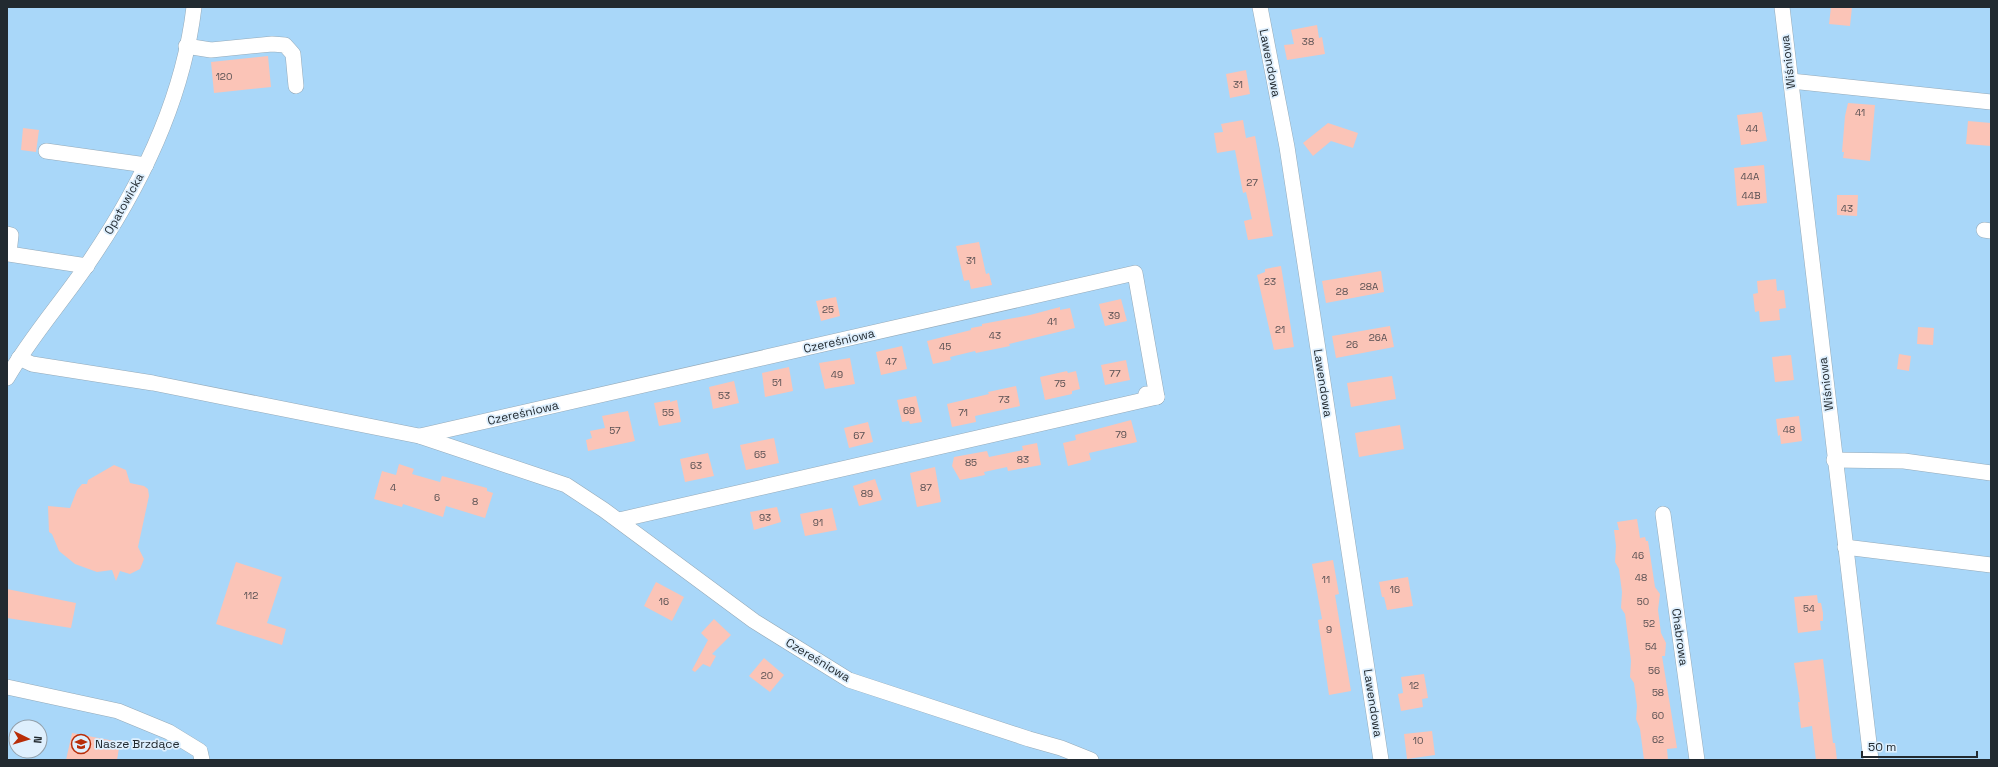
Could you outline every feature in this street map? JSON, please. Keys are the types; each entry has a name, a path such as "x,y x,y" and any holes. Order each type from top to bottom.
{"street":[{"name":"Opatowicka","path":"7,378 19,358 87,266 118,218 146,165 170,108 186,46 194,7"},
{"name":"Lawendowa","path":"1260,7 1287,147 1382,760"},
{"name":"Wiśniowa","path":"1782,7 1834,460 1871,760"},
{"path":"186,46 212,50 272,44 285,45 293,54 296,86"},
{"path":"1791,81 1991,102"},
{"path":"46,151 146,165"},
{"path":"7,234 12,235 8,254 87,266"},
{"name":"Czereśniowa","path":"419,436 1135,273 1152,395 619,520"},
{"name":"Czereśniowa","path":"19,358 32,364 153,383 419,436 566,485 619,520 754,621 849,680 1029,739 1061,748 1091,760"},
{"path":"1834,460 1904,461 1991,473"},
{"name":"Chabrowa","path":"1663,514 1697,760"},
{"path":"1845,547 1991,565"},
{"path":"7,687 118,711 169,732 200,751 202,760"}],"shaded area":[{"path":"7,7 1991,7 1991,760 7,760"}],"building":[{"path":"1831,7 1852,7 1850,26 1829,24"},
{"path":"1317,25 1319,38 1322,37 1325,54 1287,60 1284,45 1294,44 1291,30"},
{"path":"268,56 271,87 214,93 211,62"},
{"path":"1246,70 1250,94 1230,98 1226,74"},
{"path":"1848,103 1875,105 1870,161 1843,158 1844,152 1842,152 1845,116"},
{"path":"1762,112 1767,141 1741,145 1737,115"},
{"path":"1243,120 1246,138 1255,136 1273,236 1248,240 1244,221 1252,219 1246,192 1243,193 1235,150 1217,153 1214,133 1223,132 1221,124"},
{"path":"1968,121 1991,123 1991,146 1966,144"},
{"path":"1328,123 1358,133 1353,148 1331,141 1313,156 1303,143"},
{"path":"23,128 39,130 36,152 21,150"},
{"path":"1764,165 1767,203 1737,206 1734,168"},
{"path":"1837,195 1858,195 1857,216 1837,215"},
{"path":"979,242 986,274 989,273 992,285 971,289 969,280 964,281 956,246"},
{"path":"1281,266 1294,347 1274,350 1257,275 1265,272 1265,269"},
{"path":"1381,271 1384,292 1326,303 1322,281"},
{"path":"1776,279 1777,291 1784,290 1786,308 1779,309 1780,320 1760,322 1759,311 1755,312 1753,294 1758,293 1757,281"},
{"path":"836,297 840,316 821,321 816,301"},
{"path":"1121,299 1127,321 1105,326 1099,304"},
{"path":"1060,307 1060,310 1070,308 1075,328 1009,344 1010,346 976,353 975,351 950,357 951,360 933,364 927,341 971,330 971,328 982,326 982,324 1030,315"},
{"path":"1390,326 1394,347 1336,358 1332,336"},
{"path":"1918,327 1934,328 1933,345 1917,344"},
{"path":"902,346 907,369 881,375 876,352"},
{"path":"1899,354 1911,356 1909,371 1897,369"},
{"path":"1791,355 1794,380 1775,382 1772,357"},
{"path":"850,358 855,384 825,389 819,363"},
{"path":"1126,360 1130,380 1105,385 1101,365"},
{"path":"789,367 793,391 765,397 762,373"},
{"path":"1067,371 1068,373 1076,371 1080,389 1072,391 1072,394 1045,400 1040,377"},
{"path":"1392,376 1396,399 1351,407 1347,383"},
{"path":"734,381 739,403 713,409 709,387"},
{"path":"1016,386 1020,406 975,416 976,422 952,427 947,404 989,394 988,392"},
{"path":"916,396 922,422 910,424 909,421 902,422 897,400"},
{"path":"670,400 670,402 677,400 681,422 659,426 654,403"},
{"path":"628,411 635,441 588,451 586,440 592,438 590,431 605,428 602,416"},
{"path":"1799,416 1802,441 1781,444 1780,435 1778,436 1776,419"},
{"path":"1131,420 1137,442 1089,453 1091,460 1068,466 1063,443 1076,440 1075,435"},
{"path":"868,422 873,442 849,448 844,428"},
{"path":"1400,425 1404,449 1359,457 1355,433"},
{"path":"774,438 779,463 746,470 740,445"},
{"path":"1037,443 1041,465 1008,471 1007,467 984,472 985,475 960,480 952,466 954,457 987,451 989,457 1023,450 1022,446"},
{"path":"708,453 714,476 685,482 680,459"},
{"path":"399,464 414,469 412,474 440,482 442,476 487,488 487,491 493,493 485,518 446,506 443,517 403,504 402,507 374,499 382,471 396,475"},
{"path":"114,465 126,470 130,483 144,486 148,489 149,496 138,547 144,559 140,569 130,574 120,571 116,581 112,570 97,572 75,564 59,551 52,534 49,532 48,506 70,508 77,490 82,484 87,484 88,480"},
{"path":"935,467 941,502 917,507 910,473"},
{"path":"875,479 882,500 859,506 853,486"},
{"path":"777,507 781,522 754,530 750,512"},
{"path":"832,508 837,530 805,536 800,514"},
{"path":"1637,519 1640,538 1645,537 1646,541 1648,541 1655,587 1660,594 1658,610 1661,633 1666,643 1665,656 1662,656 1677,748 1667,749 1668,760 1644,760 1640,729 1636,719 1637,706 1634,683 1630,677 1631,661 1625,614 1621,608 1622,592 1619,569 1615,562 1616,546 1614,530 1619,530 1617,522"},
{"path":"1333,560 1339,594 1335,595 1351,691 1329,695 1318,620 1322,619 1312,564"},
{"path":"236,562 282,577 267,623 286,629 282,645 216,624"},
{"path":"1408,577 1413,606 1387,610 1384,597 1382,597 1379,582"},
{"path":"656,582 684,597 672,621 644,606"},
{"path":"7,589 76,603 71,628 7,618"},
{"path":"1817,595 1818,603 1821,603 1823,613 1823,621 1820,621 1821,630 1798,633 1794,597"},
{"path":"714,619 731,635 712,654 716,656 710,667 703,664 695,672 692,670 708,640 701,633"},
{"path":"764,658 784,675 770,692 749,676"},
{"path":"1823,659 1833,743 1835,743 1837,760 1816,760 1812,726 1801,728 1798,702 1800,702 1794,663"},
{"path":"1424,674 1428,698 1422,699 1423,707 1401,711 1398,694 1403,693 1401,677"},
{"path":"1432,731 1435,755 1407,759 1404,734"},
{"path":"72,733 120,742 117,760 66,760"}],"place":[{"name":"Nasze Brzdące","path":"81,744"}]}
